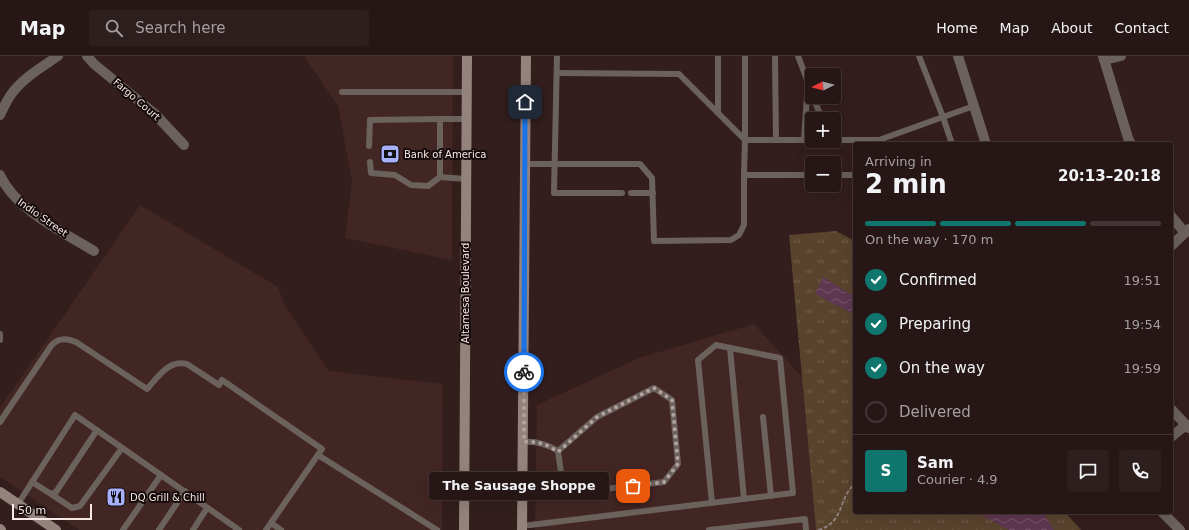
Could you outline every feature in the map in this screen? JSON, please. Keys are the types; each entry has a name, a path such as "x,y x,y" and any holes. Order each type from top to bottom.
{"main road":[{"name":"Altamesa Boulevard","path":"464,530 467,56"},
{"path":"522,528 525,327 526,56"},
{"path":"0,492 56,530"}],"street":[{"path":"0,115 11,95 24,81 38,69 58,56"},
{"name":"Fargo Court","path":"87,56 94,64 155,114 184,145"},
{"path":"958,56 985,142"},
{"path":"1121,56 1104,58 1130,142"},
{"name":"Indio Street","path":"0,175 4,184 14,197 34,213 94,251"},
{"path":"1173,218 1187,231 1173,244"},
{"path":"1173,411 1187,426 1173,436"},
{"path":"1164,514 1180,530"}],"lane":[{"path":"557,56 554,193 622,193"},
{"path":"718,56 718,113"},
{"path":"525,164 640,164 652,178 654,241 731,240 739,235 744,225 745,56"},
{"path":"775,56 776,140"},
{"path":"798,56 805,74"},
{"path":"919,56 951,142"},
{"path":"557,73 679,74 745,140 804,140 806,104"},
{"path":"342,92 467,92"},
{"path":"841,140 879,140 974,106"},
{"path":"440,119 440,178"},
{"path":"369,146 370,120 466,119"},
{"path":"370,162 371,173 395,175 411,185 428,186 440,178 466,179"},
{"path":"744,175 805,175"},
{"path":"841,175 853,175"},
{"path":"631,193 653,193"},
{"path":"0,334 0,340"},
{"path":"0,422 54,342 71,340 147,389 166,367 182,362 187,364 219,385 222,380 322,449 266,530"},
{"path":"522,528 794,493 780,358 716,345 698,360 712,503"},
{"path":"730,348 744,499"},
{"path":"524,442 534,441 551,446 558,452 563,487 570,494 664,482 678,464 672,400 654,388 597,417 558,452"},
{"path":"18,504 75,415 185,491 231,528 239,530"},
{"path":"763,417 771,496"},
{"path":"54,493 96,430"},
{"path":"32,482 54,493 72,508 80,506 122,448"},
{"path":"318,455 437,530"},
{"path":"123,530 161,475"},
{"path":"158,530 185,491"},
{"path":"193,530 207,508"},
{"path":"709,530 748,528 778,522 805,519 806,530"},
{"path":"778,522 779,530"},
{"path":"271,523 281,530"}],"path":[{"path":"818,530 835,520 850,488 853,486"}],"shaded area":[{"path":"304,56 453,56 452,260 345,238 352,181 338,106"},
{"path":"140,205 278,287 285,306 329,371 443,384 442,530 79,530 0,477 0,408"},
{"path":"754,324 802,377 816,530 535,530 537,405 639,358"}],"green space":[{"path":"836,231 853,240 853,514 1067,514 1081,530 816,530 789,235"}],"water":[{"path":"823,277 853,296 853,314 815,294"},
{"path":"980,514 1044,514 1054,530 1009,530"}],"way so far":[{"path":"524,372 524,442 534,441 551,446 558,452 597,417 654,388 672,400 678,464 664,482 633,486"}],"place":[{"name":"Bank of America","path":"390,154"},
{"name":"The Sausage Shoppe","path":"633,486"},
{"name":"DQ Grill & Chill","path":"116,497"}],"route":[{"path":"524,372 525,102"}]}
